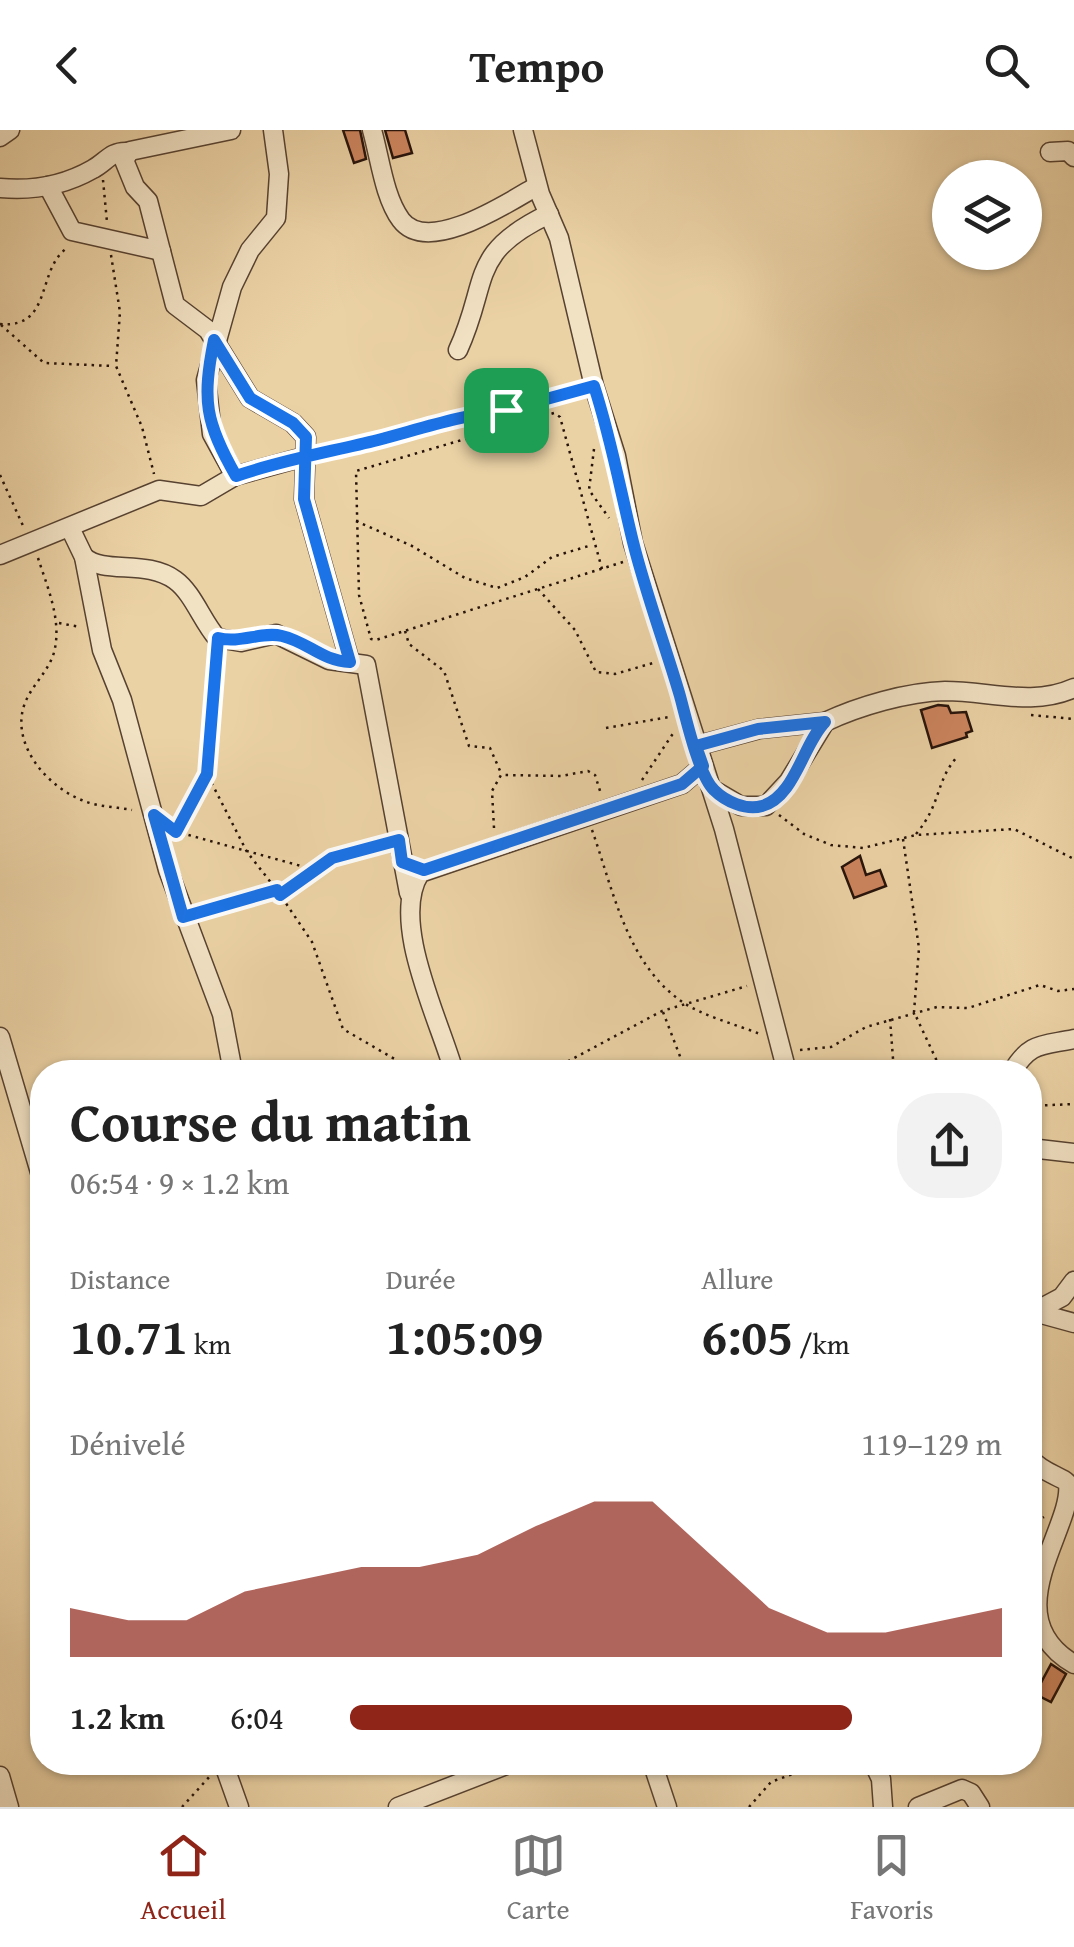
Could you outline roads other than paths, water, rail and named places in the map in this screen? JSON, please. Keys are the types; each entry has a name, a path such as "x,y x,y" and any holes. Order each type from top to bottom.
{"street":[{"path":"0,137 10,130"},
{"path":"0,188 48,186 102,163 112,154 230,130"},
{"path":"236,476 212,434 206,406 214,340 239,272 276,218 279,174 272,130"},
{"path":"372,130 394,209 404,225 420,231 436,234 455,228 537,186"},
{"path":"523,130 537,186 566,264 636,550 711,788 785,1060"},
{"path":"1050,152 1068,151 1074,157"},
{"path":"127,152 124,160 135,187 148,201 176,305 214,340 250,398 302,431 308,456 304,499 350,662"},
{"path":"48,186 65,222 76,232 134,242 160,252"},
{"path":"458,350 482,270 525,226 549,214"},
{"path":"134,242 156,232"},
{"path":"0,555 71,530 159,490 201,496 236,476 308,456"},
{"path":"71,530 84,557 96,630 122,700 183,917 217,998 230,1060"},
{"path":"84,557 102,567 136,565 171,578 218,638 242,642 276,634 329,660 350,662 369,670 409,892 418,965 450,1060"},
{"path":"696,746 745,732 825,722 932,692 1038,699 1074,688"},
{"path":"711,788 742,806 766,806 789,781 825,722"},
{"path":"409,892 424,870 630,798 682,784 703,766"},
{"path":"402,862 424,870"},
{"path":"0,1037 30,1139"},
{"path":"1018,1060 1031,1048 1074,1040"},
{"path":"1042,1149 1074,1153"},
{"path":"1042,1308 1062,1297 1074,1281"},
{"path":"1042,1315 1074,1323"},
{"path":"1042,1471 1065,1480 1070,1488 1070,1517 1047,1583 1044,1623 1050,1648 1074,1664"},
{"path":"227,1775 239,1807"},
{"path":"398,1807 480,1775"},
{"path":"656,1775 667,1807"},
{"path":"879,1775 883,1807"},
{"path":"0,1776 9,1807"},
{"path":"918,1807 962,1789 971,1793 980,1807"}]}
